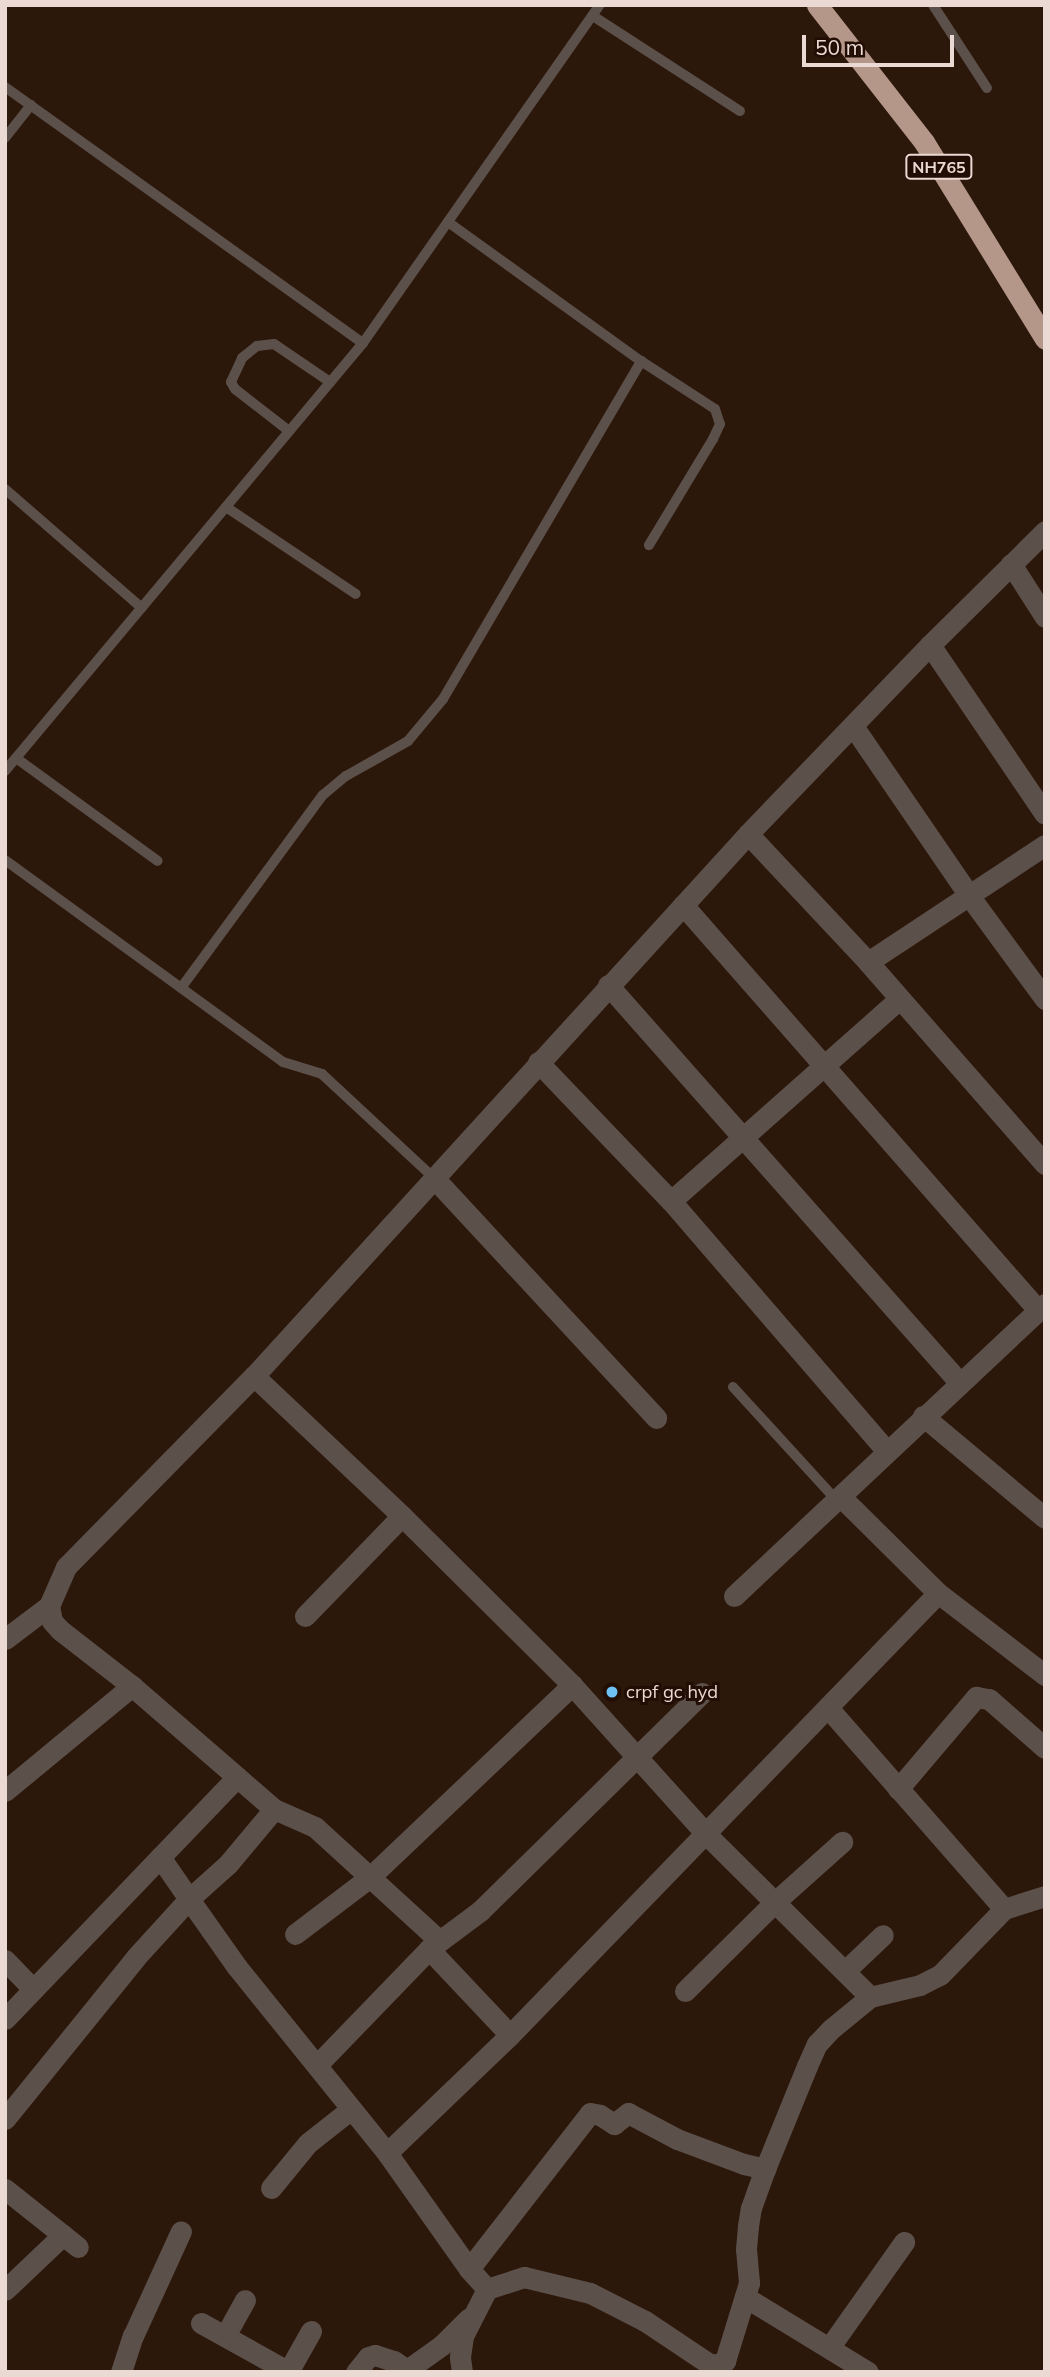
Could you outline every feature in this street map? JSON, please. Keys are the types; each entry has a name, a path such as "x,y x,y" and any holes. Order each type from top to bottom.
{"highway":[{"name":"NH765","path":"817,5 924,142 1045,339"}],"street":[{"path":"5,1639 49,1606 66,1567 254,1376 748,834 930,645 1045,531"},
{"path":"1011,564 1045,617"},
{"path":"930,645 1045,814"},
{"path":"852,726 970,897 1045,999"},
{"path":"748,834 868,962 898,1000 1045,1164"},
{"path":"868,962 1045,845"},
{"path":"683,905 825,1068 1042,1307 959,1382 734,1596"},
{"path":"608,985 959,1382"},
{"path":"671,1201 825,1068 898,1000"},
{"path":"538,1062 671,1201 887,1451"},
{"path":"434,1178 656,1418"},
{"path":"254,1376 402,1516 572,1685 707,1835 870,1997"},
{"path":"923,1416 1045,1518"},
{"path":"839,1499 938,1593 1045,1675"},
{"path":"305,1616 402,1516"},
{"path":"387,2154 510,2035 707,1835 938,1593"},
{"path":"49,1606 52,1621 60,1630 132,1686 274,1809 315,1827 370,1877 435,1945 510,2035"},
{"path":"295,1934 370,1877 572,1685"},
{"path":"5,1791 132,1686"},
{"path":"317,2065 435,1945 480,1911 702,1693"},
{"path":"898,1789 976,1697 989,1699 1045,1748"},
{"path":"829,1709 1004,1909"},
{"path":"5,2019 237,1777"},
{"path":"5,2119 136,1957 189,1899 228,1864 274,1809"},
{"path":"685,1991 776,1901 842,1842"},
{"path":"160,1857 237,1967 387,2154 469,2269 487,2289"},
{"path":"462,2372 460,2357 463,2336 487,2289 524,2277 590,2293 645,2322 708,2363 721,2368 728,2357 749,2283 746,2249 751,2208 817,2044 870,1997 920,1985 940,1975 1004,1909 1045,1896"},
{"path":"845,1971 883,1935"},
{"path":"5,1960 33,1989"},
{"path":"271,2188 308,2143 351,2109"},
{"path":"469,2269 590,2113 600,2115 614,2124 628,2113 677,2139 765,2169"},
{"path":"5,2189 70,2241 5,2290"},
{"path":"121,2372 133,2336 181,2231"},
{"path":"829,2348 904,2242"},
{"path":"745,2297 868,2372"},
{"path":"225,2336 245,2300"},
{"path":"356,2372 368,2357 375,2356 394,2361 407,2370 442,2345 471,2316"},
{"path":"201,2323 288,2372 311,2331"}],"lane":[{"path":"5,771 363,343 600,5"},
{"path":"933,5 987,88"},
{"path":"593,16 740,111"},
{"path":"5,87 363,343"},
{"path":"5,138 30,105"},
{"path":"448,222 641,361 715,409 720,424 649,545"},
{"path":"289,431 234,389 231,382 242,358 257,346 274,344 330,382"},
{"path":"181,988 323,794 346,776 408,741 436,708 641,361"},
{"path":"5,489 142,608"},
{"path":"226,507 356,594"},
{"path":"16,758 158,861"},
{"path":"5,860 283,1062 322,1074 434,1178"},
{"path":"733,1387 839,1499"}],"place":[{"name":"crpf gc hyd","path":"612,1692"}]}
